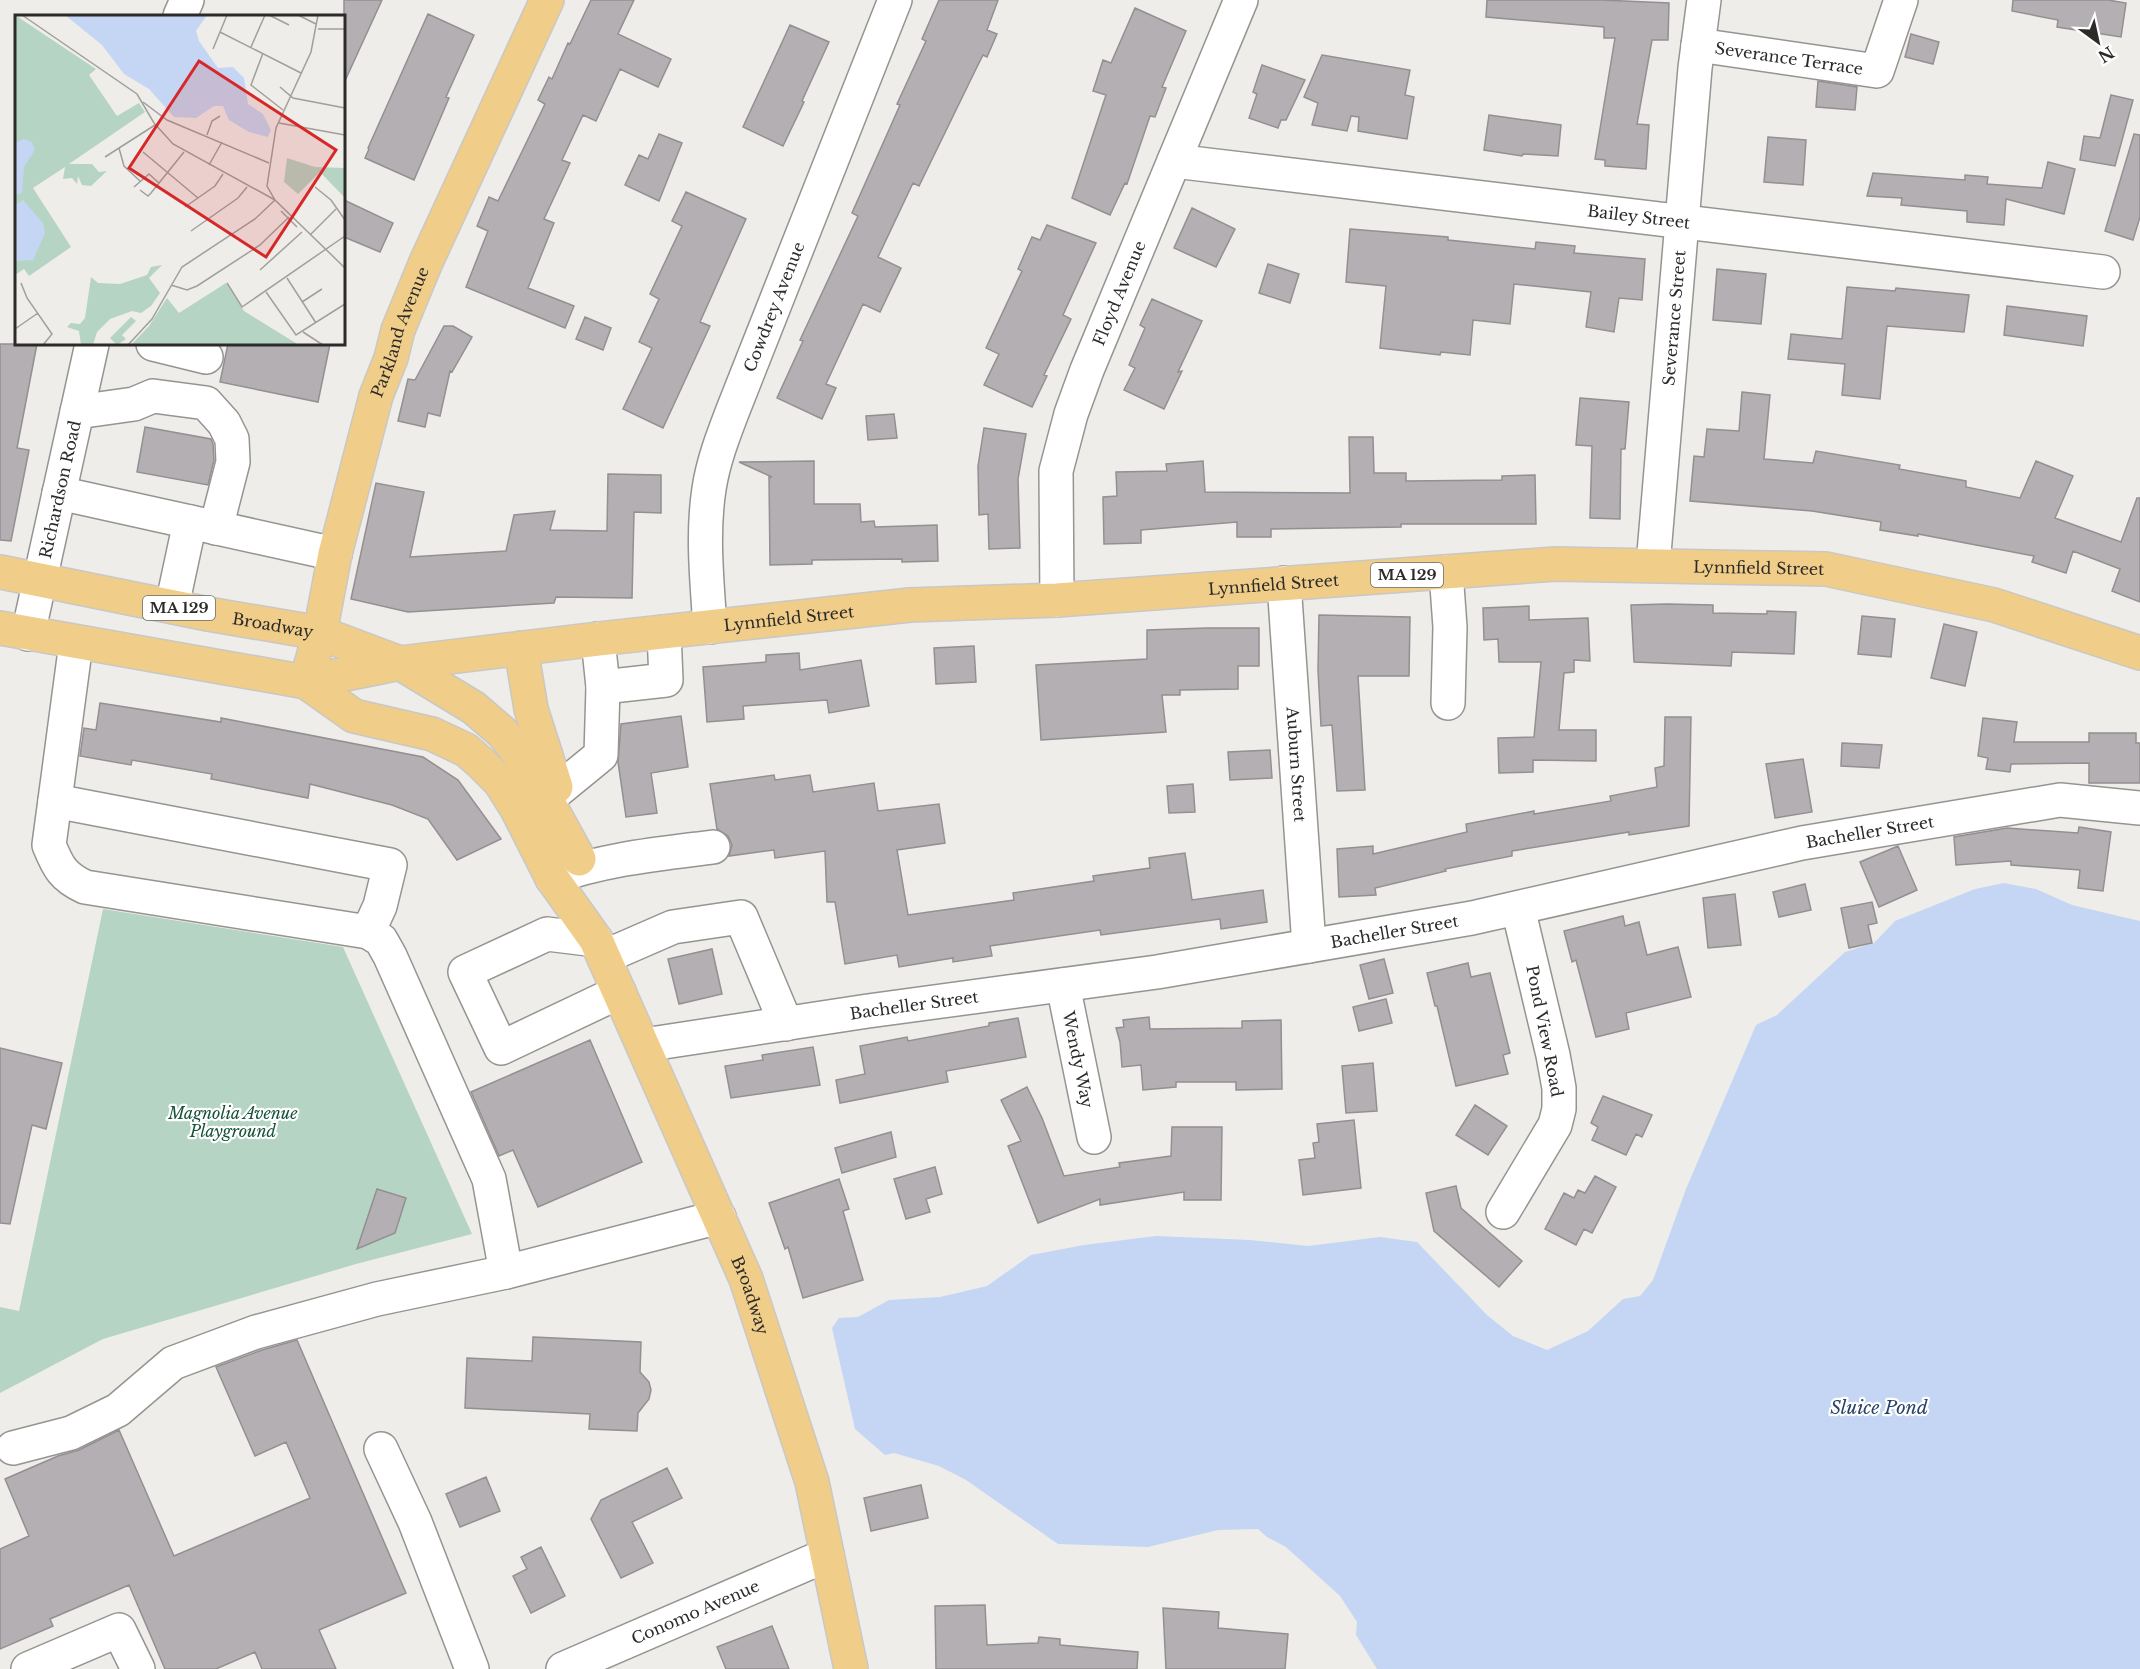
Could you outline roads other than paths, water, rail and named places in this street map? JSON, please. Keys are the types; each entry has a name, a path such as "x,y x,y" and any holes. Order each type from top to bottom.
{"main road":[{"name":"Parkland Avenue","path":"306,682 320,633 336,554 376,396 391,358 398,330 426,262 547,0"},
{"name":"Lynnfield Street","path":"400,663 910,605 1057,600 1555,564 1826,569 1994,605 2140,653"},
{"name":"Broadway","path":"0,572 320,633 400,663 474,708 503,733 528,766 571,868 600,948 746,1279 812,1482 851,1669"},
{"name":"Broadway","path":"14,631 306,682 400,663"},
{"name":"Broadway","path":"521,648 531,709 557,791 571,868"},
{"name":"Broadway","path":"306,682 354,716 432,734 466,750 500,782 517,809 571,868"}],"street":[{"path":"180,15 187,0"},
{"name":"Cowdrey Avenue","path":"710,627 705,549 708,490 713,468 733,410 895,0"},
{"name":"Floyd Avenue","path":"1057,600 1056,471 1062,444 1087,370 1241,0"},
{"name":"Severance Street","path":"1653,565 1698,45 1704,0"},
{"name":"Severance Terrace","path":"1698,45 1877,71 1901,0"},
{"name":"Bailey Street","path":"1174,161 2103,272"},
{"name":"Richardson Road","path":"14,631 38,579 92,345"},
{"path":"157,345 206,357"},
{"path":"77,412 134,404 153,396 206,404 224,423 232,439 233,462 203,525 172,606"},
{"path":"59,493 336,554"},
{"path":"1446,572 1450,627 1448,703"},
{"name":"Auburn Street","path":"1284,583 1309,946"},
{"path":"603,687 666,680 664,632"},
{"path":"557,791 601,754 603,687 598,639"},
{"path":"76,643 49,845 56,864 69,880 86,887 368,932 381,940 489,1179 506,1272"},
{"name":"Bacheller Street","path":"644,1046 1157,972 1472,918 1802,843 2060,800 2140,808"},
{"path":"55,801 390,865 380,906 368,932"},
{"path":"571,868 632,857 713,847"},
{"name":"Pond View Road","path":"1503,1212 1555,1125 1559,1109 1559,1088 1553,1055 1518,908"},
{"path":"620,992 501,1048 465,972 547,934 600,948 673,927 741,917 786,1024"},
{"name":"Wendy Way","path":"1063,985 1094,1137"},
{"path":"13,1448 71,1433 118,1410 172,1363 256,1332 377,1299 506,1272 719,1217"},
{"path":"381,1449 415,1522 471,1669"},
{"name":"Conomo Avenue","path":"562,1669 827,1555"},
{"path":"28,1669 119,1630 138,1669"}],"water":[{"name":"Sluice Pond","path":"2004,883 2036,889 2072,905 2140,921 2140,1669 1377,1669 1356,1635 1357,1622 1340,1596 1286,1547 1267,1537 1258,1529 1218,1530 1148,1547 1058,1544 966,1480 939,1466 894,1453 885,1455 855,1429 832,1328 839,1318 858,1317 889,1300 940,1297 987,1286 1031,1255 1084,1245 1156,1236 1250,1240 1308,1246 1380,1237 1417,1242 1487,1315 1513,1336 1547,1350 1588,1331 1623,1299 1640,1296 1653,1280 1686,1189 1756,1025 1777,1015 1845,952 1874,943 1895,921 1975,889"}],"park label":[{"name":"Magnolia Avenue Playground","path":"233,1122"}]}
